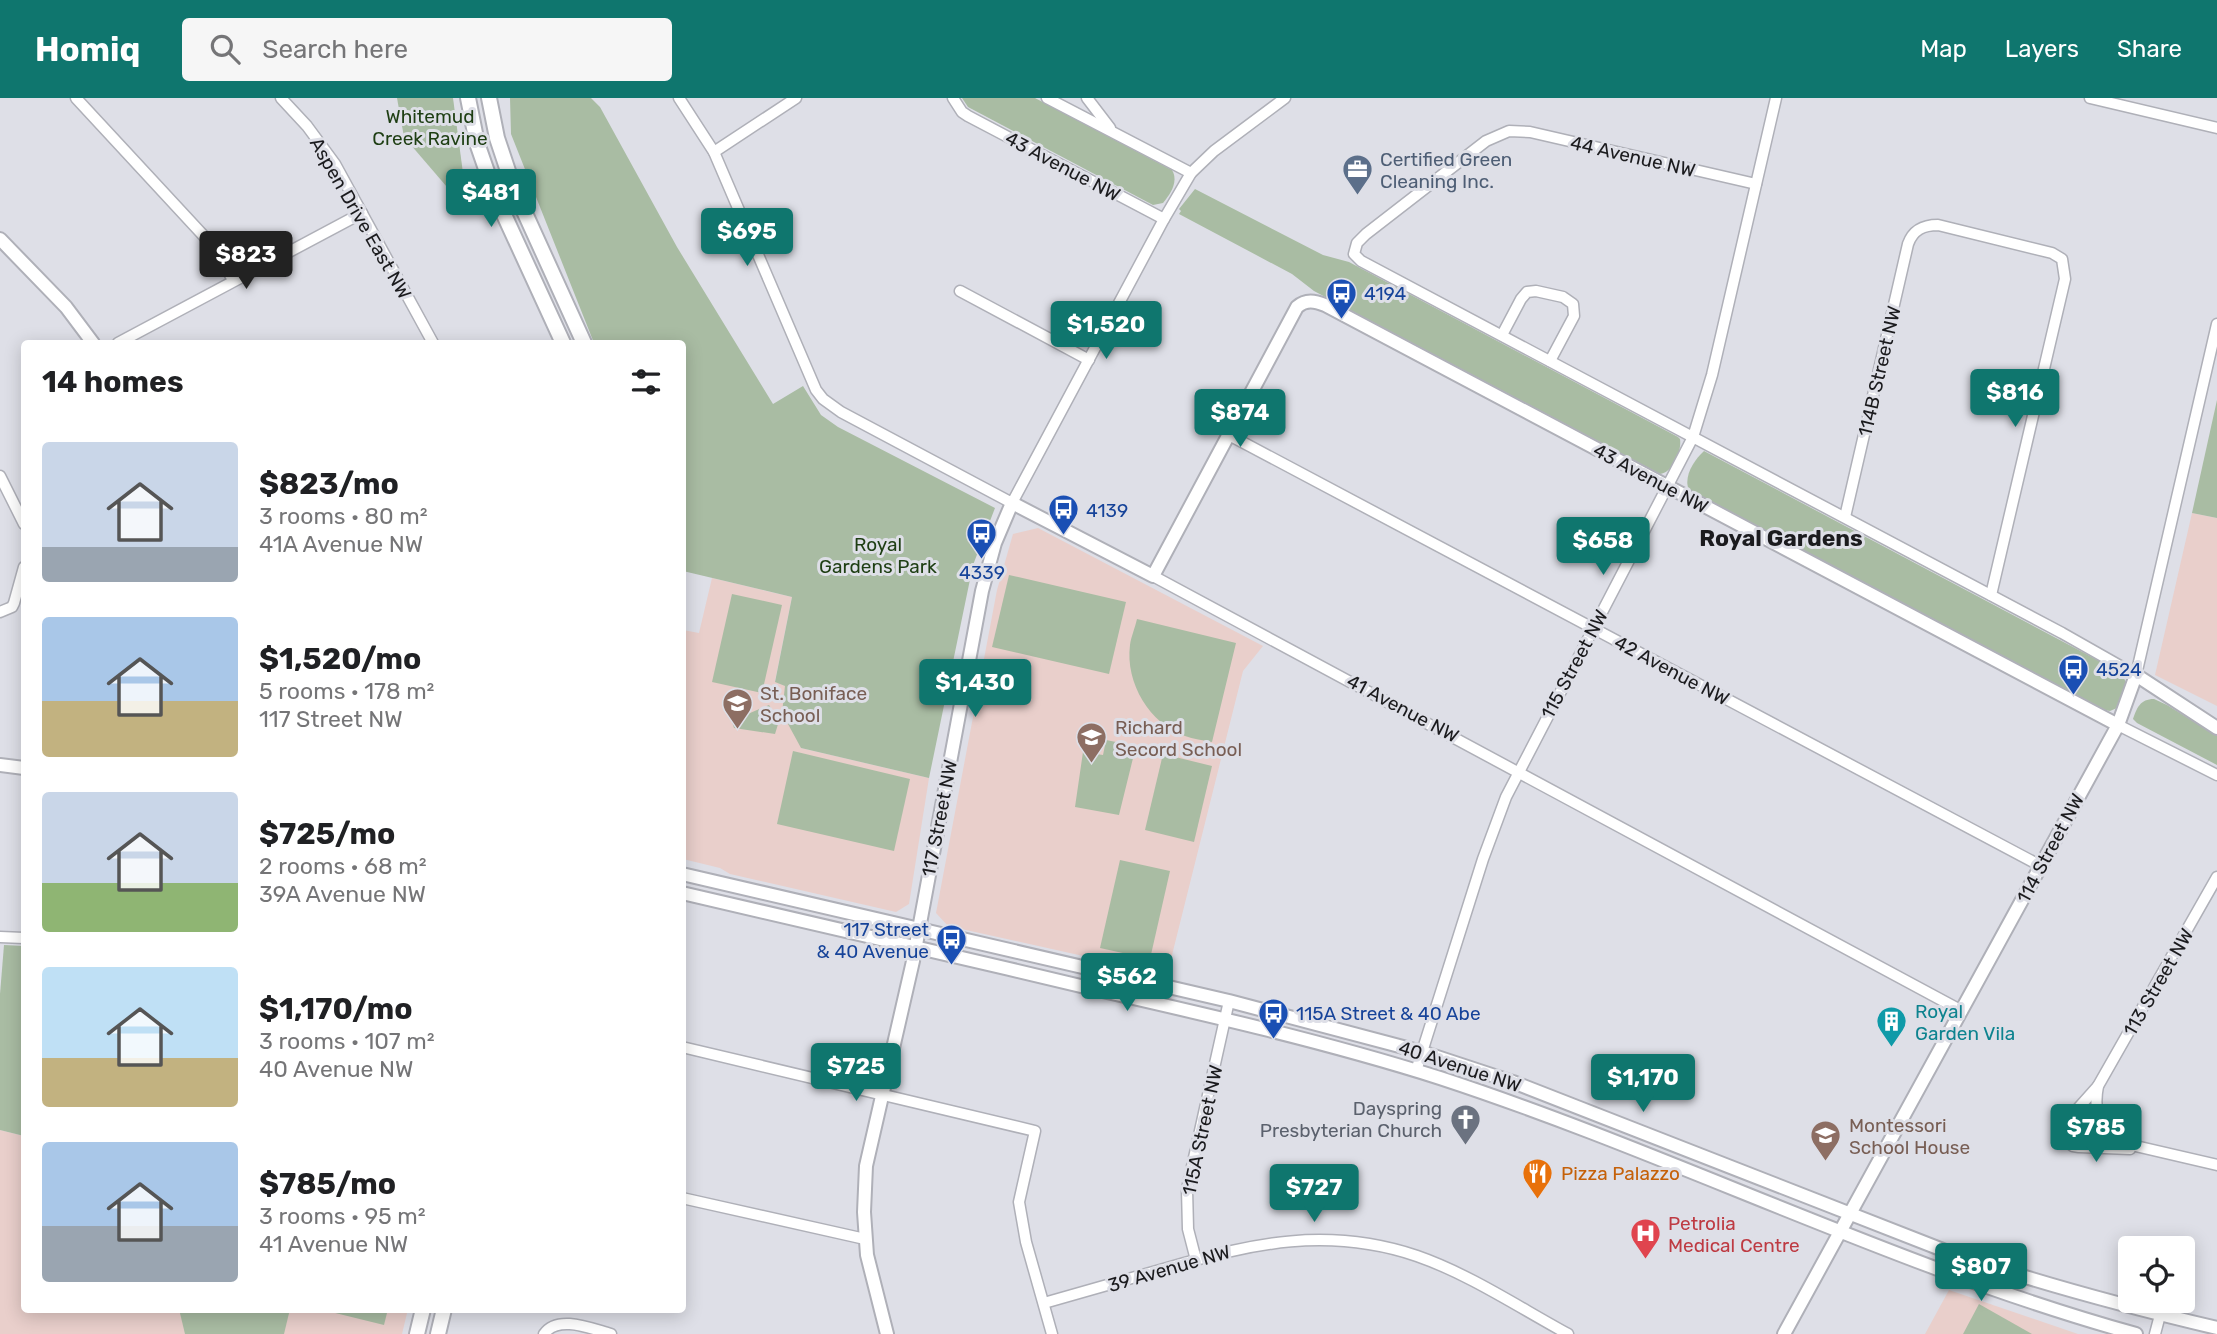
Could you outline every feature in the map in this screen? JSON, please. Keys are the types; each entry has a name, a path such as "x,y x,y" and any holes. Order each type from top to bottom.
{"main road":[{"path":"468,98 477,144 495,195 562,340"},
{"path":"489,98 497,138 514,189 583,340"},
{"path":"417,1334 423,1313"},
{"path":"438,1334 443,1313"}],"street":[{"path":"76,98 214,247 233,280"},
{"name":"Aspen Drive East NW","path":"281,98 320,143 362,213 431,340"},
{"name":"41 Avenue NW","path":"679,98 714,152 816,390 841,412 1518,771 1962,1011"},
{"path":"714,152 796,98"},
{"name":"43 Avenue NW","path":"953,98 962,112 1164,219"},
{"path":"1047,98 1191,173"},
{"path":"1087,98 1112,132"},
{"name":"117 Street NW","path":"887,1334 865,1240 866,1166 915,947 982,591 995,543 1012,503 1191,173 1214,151 1284,98"},
{"name":"115 Street NW","path":"1416,1071 1491,835 1518,771 1693,437 1712,375 1776,98"},
{"path":"2090,98 2217,128"},
{"name":"44 Avenue NW","path":"1502,335 1362,261 1354,254 1356,246 1366,234 1486,141 1509,131 1530,132 1756,184"},
{"path":"123,340 362,213"},
{"name":"114B Street NW","path":"1845,517 1908,244 1913,235 1919,228 1938,225 2048,251 2062,259 2065,279 1991,595"},
{"path":"0,239 66,307 91,340"},
{"path":"1550,361 1574,316 1573,304 1567,299 1536,290 1527,292 1502,335 1550,361 1693,437 1845,517 2124,667 2217,728"},
{"path":"960,291 1089,360"},
{"name":"43 Avenue NW","path":"1229,435 1297,307 1307,301 1325,305 2217,775"},
{"name":"114 Street NW","path":"1784,1334 2118,725 2136,675 2217,324"},
{"path":"1153,576 1229,435"},
{"name":"42 Avenue NW","path":"1229,435 2041,866"},
{"path":"0,476 21,518"},
{"path":"0,612 12,607 21,580"},
{"path":"0,765 21,768"},
{"name":"40 Avenue NW","path":"686,875 1229,1001 1422,1052 1513,1082 2006,1272 2217,1328"},
{"name":"113 Street NW","path":"2141,1148 2115,1150 2079,1147 2064,1139 2064,1124 2098,1086 2217,877"},
{"name":"40 Avenue NW","path":"686,894 1225,1019 1325,1044 1416,1071 1540,1113 1840,1233 2038,1305 2136,1334"},
{"path":"0,937 21,938"},
{"name":"115A Street NW","path":"1196,1260 1187,1215 1187,1189 1229,1001"},
{"path":"686,1048 1035,1131 1019,1202 1026,1242 1052,1334"},
{"path":"2098,1086 2096,1097 2100,1122 2114,1141 2217,1165"},
{"path":"686,1199 865,1240"},
{"name":"39 Avenue NW","path":"1044,1303 1255,1245 1296,1240 1336,1240 1381,1247 1435,1263 1568,1334"},
{"path":"2155,1334 2160,1315"},
{"path":"548,1330 570,1324 611,1334"}],"shaded area":[{"path":"2192,513 2217,518 2217,706 2155,675"},
{"name":"Richard Secord School","path":"1038,528 1263,646 1243,671 1168,971 1146,970 948,926 936,913 997,590 1013,534"},
{"name":"St. Boniface School","path":"712,578 792,597 775,681 785,686 801,748 929,778 909,904 896,912 730,874 720,868 686,860 686,631 699,633"},
{"path":"0,1130 21,1135 21,1313 407,1313 402,1334 0,1334"},
{"path":"1949,1290 2078,1334 1925,1334"}],"green space":[{"name":"Whitemud Creek Ravine","path":"397,98 453,98 465,188 453,194 404,137"},
{"name":"Royal Gardens Park","path":"510,98 591,98 600,107 677,247 773,404 803,386 821,415 838,427 995,508 973,565 929,778 801,748 782,713 785,686 775,682 792,597 686,572 686,340 593,340 511,134"},
{"path":"962,98 1035,98 1172,170 1175,179 1173,188 1163,203 1153,205 968,107"},
{"path":"1195,189 1323,255 1349,262 1678,437 1680,444 1676,461 1669,470 1660,474 1314,291 1292,274 1179,214 1179,209"},
{"path":"2217,400 2217,518 2192,513"},
{"path":"1704,451 2122,673 2126,683 2117,708 2104,710 1689,490 1687,480 1690,469"},
{"path":"1009,575 1126,602 1109,674 992,647"},
{"path":"732,594 782,605 762,693 712,682"},
{"path":"1137,619 1236,643 1212,742 1188,737 1172,730 1151,712 1142,700 1129,659"},
{"path":"2154,699 2217,736 2217,765 2133,719 2142,702"},
{"path":"769,705 779,721 775,734 734,728 728,709 750,713"},
{"path":"1106,740 1136,746 1119,815 1075,807 1083,752 1103,755"},
{"path":"793,751 910,779 894,851 777,824"},
{"path":"1163,754 1212,766 1194,842 1145,830"},
{"path":"1120,860 1170,871 1150,959 1100,948"},
{"path":"4,945 21,946 21,1135 0,1130 0,994"},
{"path":"2083,1115 2093,1119 2097,1129 2093,1139 2083,1143 2073,1139 2069,1129 2073,1119"},
{"path":"1979,1304 2032,1334 1963,1334"},
{"path":"180,1313 289,1313 284,1334 185,1334"},
{"path":"335,1313 387,1313 384,1325"}],"place":[{"name":"Certified Green Cleaning Inc.","path":"1357,197"},
{"name":"4194","path":"1341,320"},
{"name":"4139","path":"1063,537"},
{"name":"4339","path":"982,560"},
{"name":"4524","path":"2073,696"},
{"name":"St. Boniface School","path":"737,731"},
{"name":"Richard Secord School","path":"1092,765"},
{"name":"117 Street & 40 Avenue","path":"952,967"},
{"name":"115A Street & 40 Abe","path":"1273,1040"},
{"name":"Royal Garden Vila","path":"1892,1049"},
{"name":"Dayspring Presbyterian Church","path":"1465,1146"},
{"name":"Montessori School House","path":"1826,1163"},
{"name":"Pizza Palazzo","path":"1538,1200"},
{"name":"Petrolia Medical Centre","path":"1645,1261"}],"district":[{"name":"Royal Gardens","path":"1781,538"}]}
